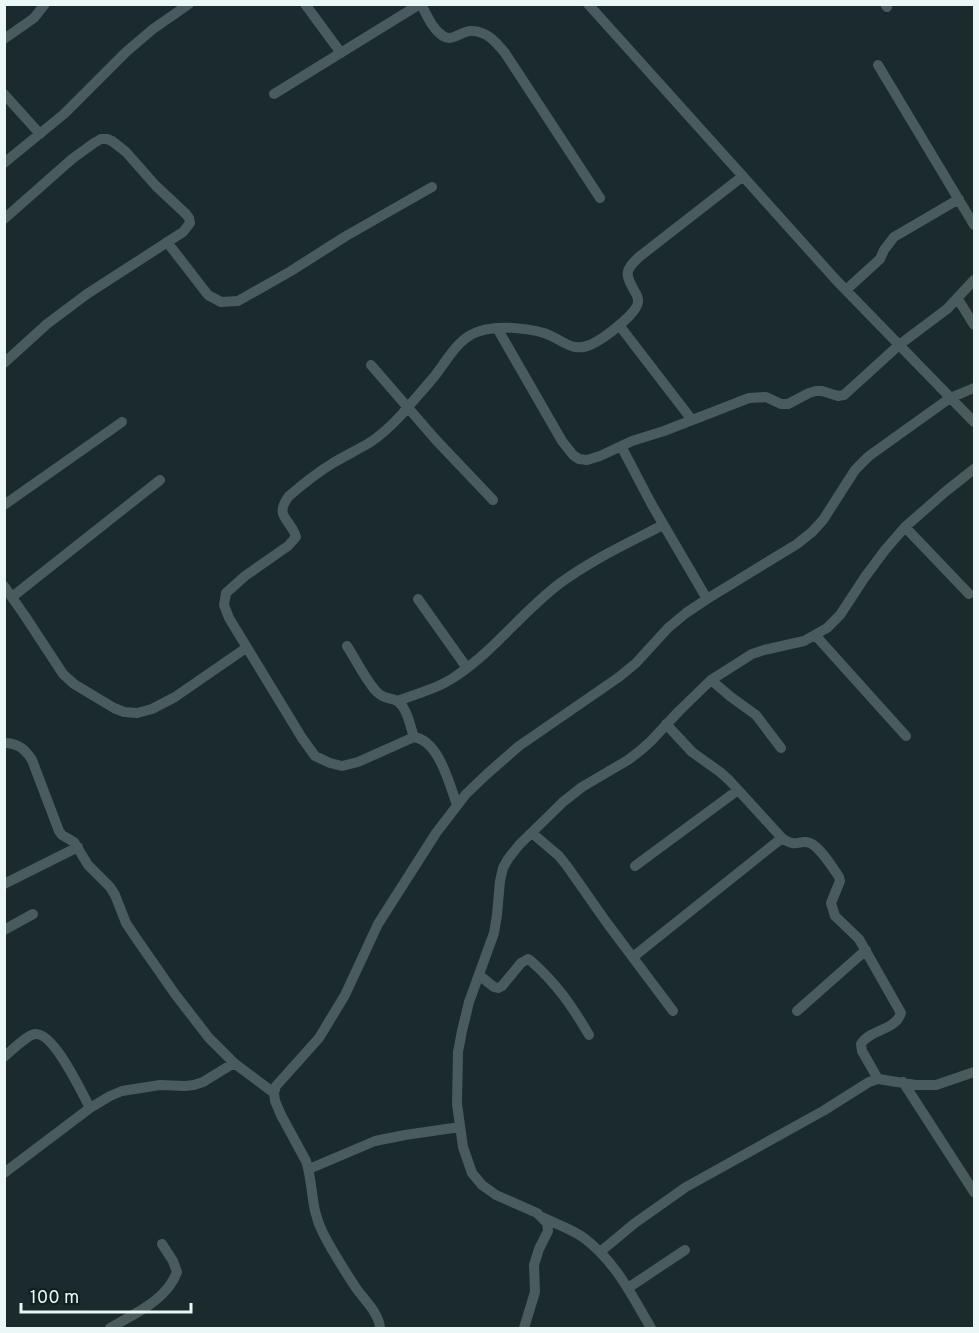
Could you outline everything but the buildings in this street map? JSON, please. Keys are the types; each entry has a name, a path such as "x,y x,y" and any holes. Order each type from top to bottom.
{"street":[{"path":"4,39 34,18 45,4"},
{"path":"4,163 64,114 126,52 153,29 189,4"},
{"path":"305,4 341,53"},
{"path":"274,94 421,4 433,26 442,35 453,38 469,31 481,32 498,44 600,198"},
{"path":"588,4 846,290 975,422"},
{"path":"878,65 975,225"},
{"path":"4,94 40,134"},
{"path":"4,219 72,159 94,143 107,139 126,152 189,218 190,223 187,228 87,294 47,324 4,363"},
{"path":"457,805 433,749 420,738 414,737 358,762 342,766 315,756 229,618 224,604 226,593 245,576 288,546 296,537 283,517 284,502 289,496 331,464 380,435 408,407 461,342 481,330 497,328 541,332 569,347 579,348 595,343 619,325 638,306 638,299 627,279 630,266 743,176"},
{"path":"167,242 208,296 221,302 238,301 291,272 346,236 432,187"},
{"path":"846,290 880,259 894,237 959,199"},
{"path":"497,328 562,441 573,455 587,460 748,398 766,397 780,404 788,404 816,391 838,396 844,395 899,345 936,318 975,280"},
{"path":"958,298 975,325"},
{"path":"619,325 692,420"},
{"path":"371,365 436,440 493,500"},
{"path":"380,1329 379,1320 355,1287 319,1225 312,1202 309,1169 281,1115 274,1093 276,1086 319,1038 345,995 378,924 436,833 457,805 487,774 519,746 619,677 636,663 669,628 707,599 797,544 812,532 833,506 862,462 950,398 975,388"},
{"path":"4,505 122,422"},
{"path":"621,447 663,525 707,599"},
{"path":"524,1329 535,1292 534,1265 548,1231 547,1223 537,1212 496,1195 482,1185 472,1173 463,1147 457,1104 458,1052 469,1002 494,933 503,868 508,859 563,802 582,787 641,750 711,680 752,654 816,636 827,628 840,615 865,577 905,527 975,469"},
{"path":"12,597 160,480"},
{"path":"397,701 454,677 491,649 517,621 558,585 585,567 663,525"},
{"path":"905,527 969,594"},
{"path":"4,586 63,674 74,684 124,712 137,713 152,710 175,697 246,648"},
{"path":"418,599 467,668"},
{"path":"816,636 906,736"},
{"path":"347,646 374,688 384,697 397,701 405,711 414,737"},
{"path":"711,680 756,715 781,748"},
{"path":"666,724 692,752 720,772 782,838 793,844 808,842 812,844 839,877 840,881 831,903 833,910 859,939 901,1012 895,1022 866,1037 861,1044 861,1051 878,1079"},
{"path":"4,743 19,746 32,760 59,831 74,842 88,865 110,887 126,923 175,994 209,1038 234,1064 274,1093"},
{"path":"634,866 738,790"},
{"path":"532,833 567,866 673,1011"},
{"path":"633,957 782,838"},
{"path":"4,884 78,847"},
{"path":"4,930 33,914"},
{"path":"797,1011 866,950"},
{"path":"479,975 498,988 521,963 528,959 559,989 590,1035"},
{"path":"4,1057 34,1034 41,1035 62,1056 90,1108"},
{"path":"4,1173 90,1108 110,1096 122,1091 160,1085 194,1085 234,1064"},
{"path":"600,1252 634,1223 686,1187 824,1112 859,1087 878,1079 936,1085 975,1072"},
{"path":"903,1082 975,1192"},
{"path":"309,1169 375,1141 460,1128"},
{"path":"542,1217 583,1237 600,1252 628,1288 651,1329"},
{"path":"110,1329 153,1302 174,1279 177,1272 162,1244"},
{"path":"628,1288 685,1250"}]}
